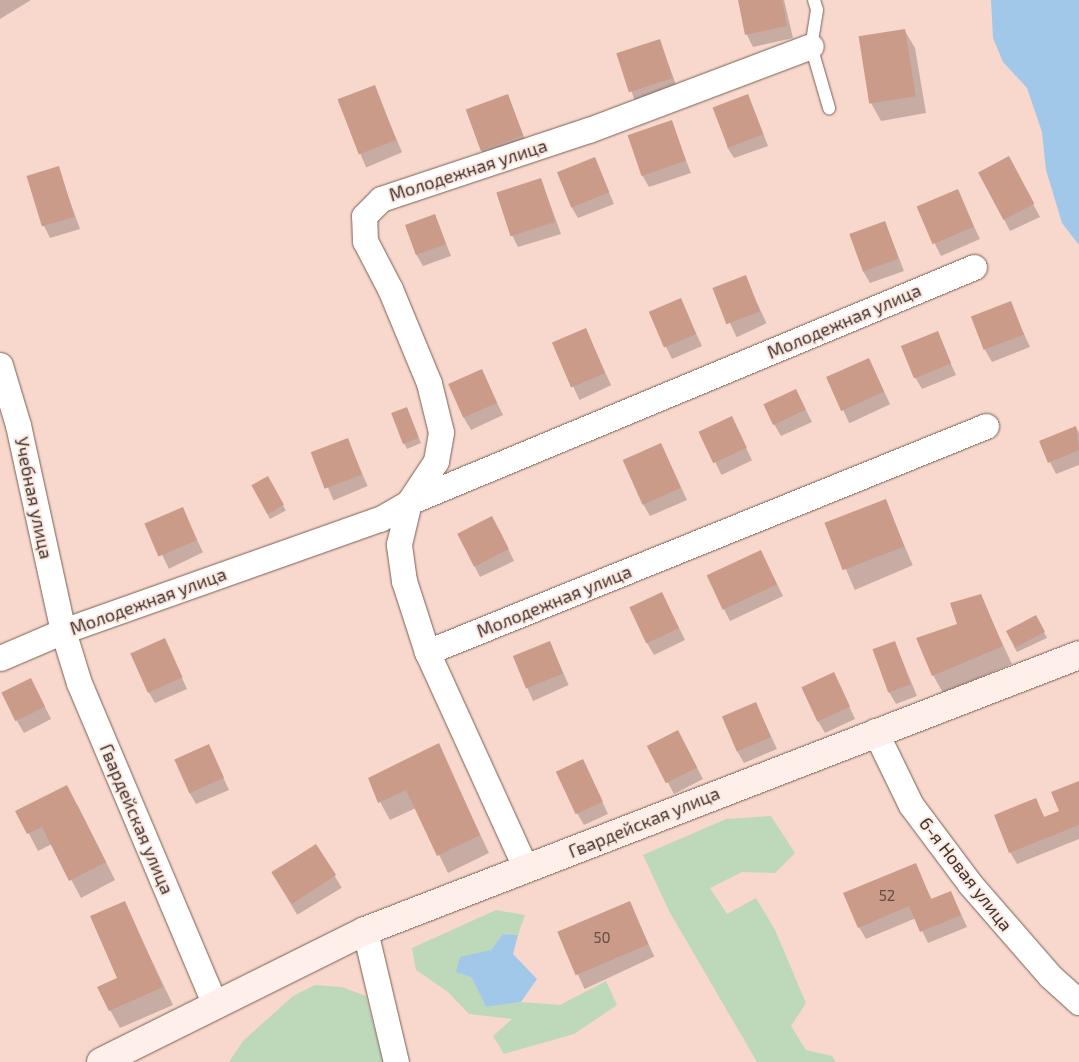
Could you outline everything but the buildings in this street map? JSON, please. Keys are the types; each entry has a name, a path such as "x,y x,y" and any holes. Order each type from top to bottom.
{"main road":[{"name":"Гвардейская улица","path":"101,1062 365,931 875,731 1079,654"}],"street":[{"name":"Молодежная улица","path":"526,869 427,652 404,581 399,544 409,502 436,461 441,432 429,383 390,289 365,240 364,216 381,199 589,130 811,46"},
{"name":"Молодежная улица","path":"0,658 63,631 380,519 409,502 974,267"},
{"name":"Учебная улица","path":"0,365 18,425 63,631"},
{"name":"Молодежная улица","path":"427,652 986,426"},
{"name":"Гвардейская улица","path":"63,631 79,684 215,1005"},
{"name":"6-я Новая улица","path":"875,731 911,805 970,884 1050,976 1079,1002"},
{"path":"365,931 396,1062"}],"lane":[{"path":"814,0 817,10 811,46 829,108"}],"green space":[{"path":"771,816 795,853 775,873 742,872 710,888 727,914 756,898 775,930 806,1003 791,1026 806,1050 832,1056 836,1062 757,1062 669,911 643,855 726,819"},
{"path":"496,910 525,915 518,935 503,934 471,977 486,1007 521,1002 560,1005 606,981 617,1005 574,1034 504,1054 493,1036 512,1019 469,1014 448,992 416,970 412,948"},
{"path":"315,985 342,987 366,996 383,1062 229,1062 243,1041 293,996"}],"water":[{"path":"991,0 1079,0 1079,245 1062,223 1046,170 1042,132 1027,88 1003,62 993,38"},
{"path":"503,934 518,935 513,954 537,979 521,1002 486,1007 471,977 456,972 460,957 491,950"}]}
